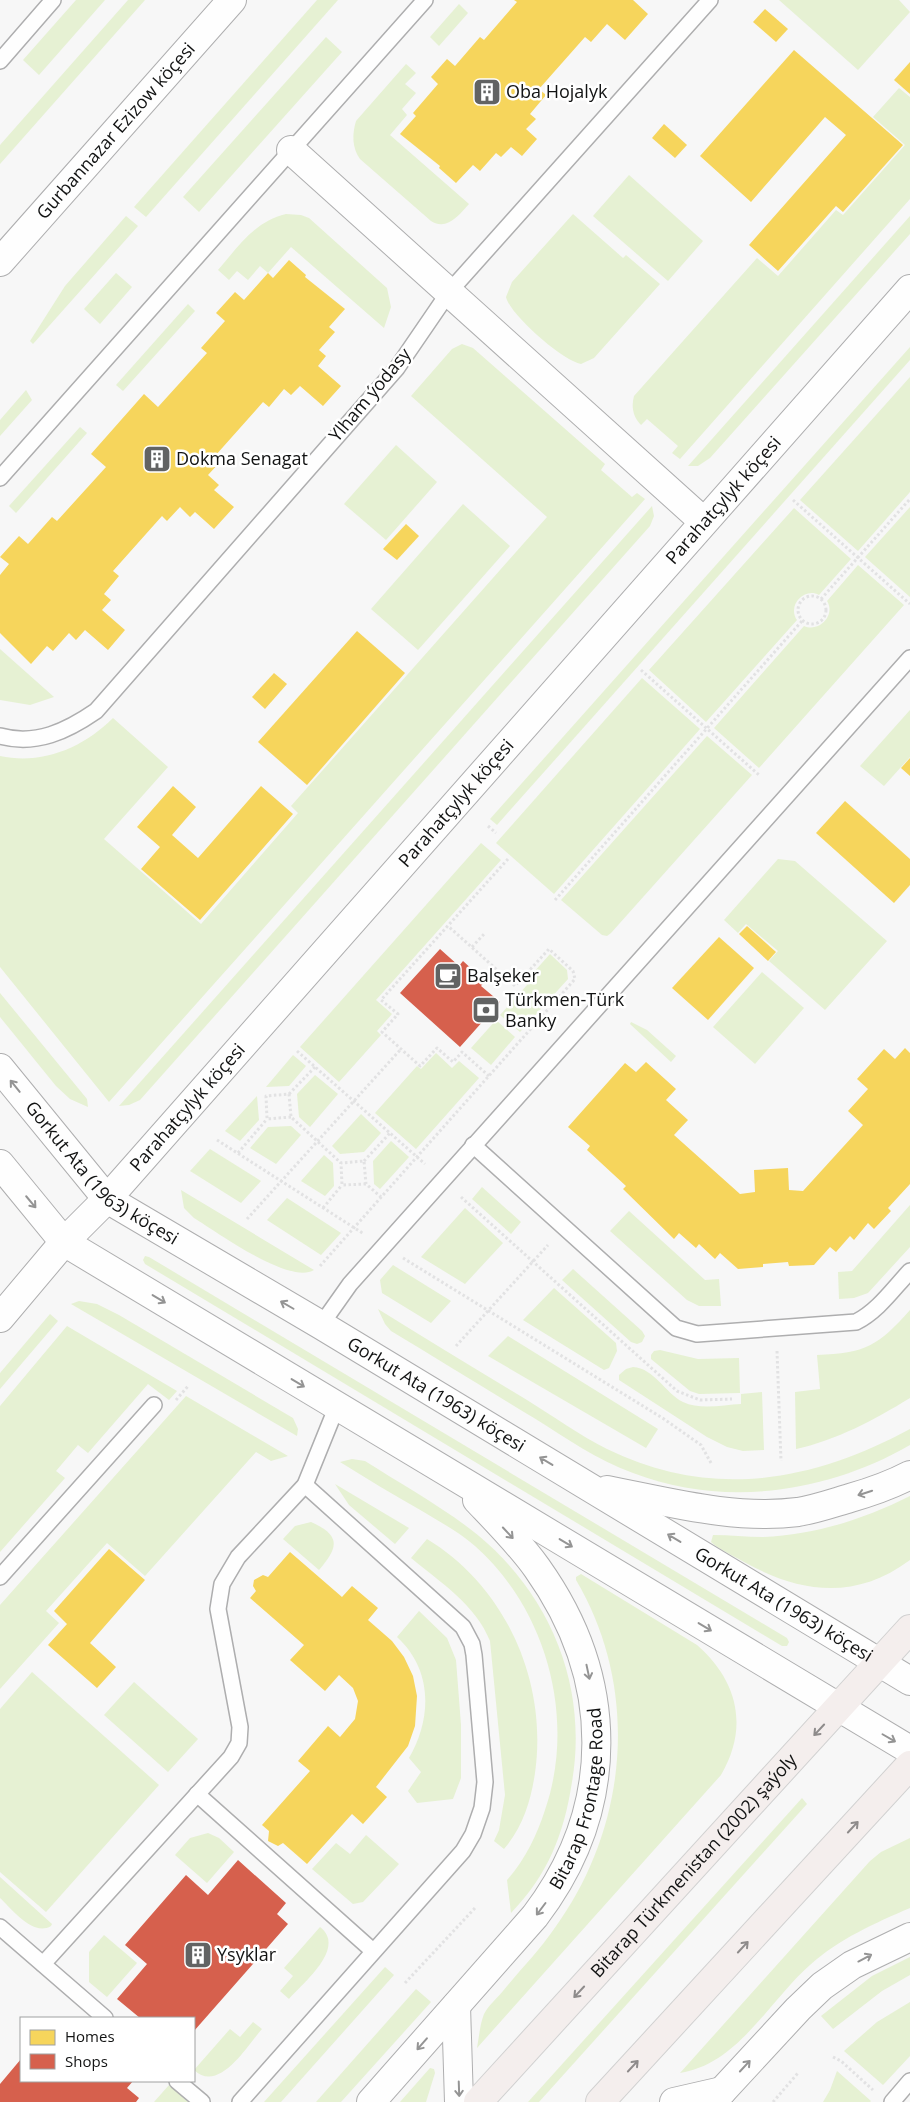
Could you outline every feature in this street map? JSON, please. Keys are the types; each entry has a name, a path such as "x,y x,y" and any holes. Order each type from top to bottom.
{"main road":[{"name":"Bitarap Türkmenistan (2002) şaýoly","path":"478,2102 910,1629"},
{"path":"600,2102 910,1765"}],"street":[{"name":"Gurbannazar Ezizow köçesi","path":"0,262 232,0"},
{"path":"291,150 703,521"},
{"name":"Parahatçylyk köçesi","path":"0,1318 64,1242 107,1199 703,521 910,289"},
{"name":"Gorkut Ata (1963) köçesi","path":"0,1068 107,1199 321,1325 910,1681"},
{"path":"0,1164 64,1242 450,1472 910,1750"},
{"name":"Bitarap Frontage Road","path":"371,2102 535,1916 555,1890 572,1858 584,1828 592,1796 597,1729 586,1663 575,1634 538,1568 516,1541 450,1472"},
{"path":"588,1486 682,1505 768,1514 800,1512 830,1504 897,1482 910,1475"},
{"path":"674,2102 717,2096 822,1986 852,1965 910,1937"},
{"path":"456,2006 459,2102"}],"lane":[{"path":"0,61 54,0"},
{"path":"0,478 425,0"},
{"name":"Ylham ýodasy","path":"0,736 13,740 49,736 74,726 96,711 397,368 449,292 710,0"},
{"path":"321,1325 350,1284 910,660"},
{"path":"473,1146 676,1328 697,1334 856,1322 867,1316 877,1307 910,1271"},
{"path":"0,1577 154,1405"},
{"path":"42,1964 230,1757 239,1743 240,1727 218,1609 222,1584 238,1557 306,1485 337,1406"},
{"path":"240,2102 463,1851 482,1808 485,1782 474,1655 468,1636 455,1619 306,1485"},
{"path":"197,1794 374,1951"},
{"path":"0,1926 104,2017"},
{"path":"892,2102 910,2081"},
{"path":"178,2082 202,2102"}],"path":[{"path":"821,599 910,499"},
{"path":"793,500 910,604"},
{"path":"815,596 821,599 826,613 822,620 816,624 802,621 798,607 801,601 807,597 815,596"},
{"path":"554,900 802,621"},
{"path":"641,670 759,775"},
{"path":"488,826 496,834"},
{"path":"489,1076 462,1052 452,1062 436,1048 420,1066 382,1032 398,1014 382,1000 508,859"},
{"path":"320,1266 572,985 575,975 549,949 515,986 448,926"},
{"path":"472,947 485,933"},
{"path":"247,1219 401,1049"},
{"path":"297,1051 424,1163"},
{"path":"266,1096 289,1094 314,1067"},
{"path":"238,1153 267,1119 266,1096 261,1091"},
{"path":"289,1094 291,1117 341,1163 342,1186 323,1208"},
{"path":"267,1119 291,1117"},
{"path":"341,1163 364,1161 390,1133"},
{"path":"217,1140 360,1232"},
{"path":"364,1161 366,1184 381,1197"},
{"path":"342,1186 366,1184"},
{"path":"457,1193 677,1391 700,1400 732,1398"},
{"path":"456,1346 564,1228"},
{"path":"399,1256 664,1419 701,1445 711,1463"},
{"path":"776,1328 781,1461"},
{"path":"405,1983 475,1908"},
{"path":"833,2057 841,2061 877,2093"},
{"path":"773,2102 798,2073"}],"green space":[{"path":"76,0 105,0 39,75 23,60"},
{"path":"128,0 145,0 0,164 0,145"},
{"path":"317,0 338,0 146,217 134,207"},
{"path":"779,0 899,0 910,12 858,70"},
{"path":"459,4 468,13 439,46 430,37"},
{"path":"326,37 342,52 199,212 183,197"},
{"path":"406,64 416,73 405,84 416,93 402,109 407,115 390,135 469,204 457,217 447,223 437,224 431,221 360,159 354,146 353,136 356,121"},
{"path":"899,88 910,97 910,199 680,459 672,453 678,446 647,419 641,425 638,422 633,412 634,396 757,258 778,276 836,210 843,215 905,145 873,117"},
{"path":"629,175 703,241 668,281 593,216"},
{"path":"286,214 301,215 309,218 387,288 391,307 384,328 291,247 268,273 260,266 248,280 237,271 229,280 218,270 240,244 256,229 275,217"},
{"path":"573,214 623,258 626,255 660,284 594,358 581,364 562,355 538,336 517,315 506,297 512,282"},
{"path":"126,216 138,226 33,344 30,341 65,286"},
{"path":"910,216 910,234 710,458 698,466 688,466"},
{"path":"116,273 132,287 100,324 84,309"},
{"path":"188,304 195,311 123,391 116,385"},
{"path":"462,344 473,348 605,464 601,470 632,497 637,493 645,499 109,1102 0,967 0,756 31,758 61,752 89,738 113,718 168,767 104,839 201,924 298,813 291,806 547,517 411,396 452,349"},
{"path":"910,347 910,360 497,825 490,819"},
{"path":"910,377 910,492 858,551 800,500"},
{"path":"26,390 32,400 0,436 0,420"},
{"path":"80,427 87,433 16,513 9,506"},
{"path":"396,445 437,482 386,540 344,504"},
{"path":"463,504 510,546 418,650 371,609"},
{"path":"652,506 654,516 650,526 140,1100 129,1105 119,1106"},
{"path":"910,507 910,597 865,557"},
{"path":"794,508 851,559 819,595 808,594 799,599 794,609 794,615 797,620 706,722 649,670"},
{"path":"858,565 904,605 759,768 714,728 804,626 815,627 828,617 829,606 827,601"},
{"path":"0,649 54,697 30,705 0,700"},
{"path":"642,678 700,729 554,894 496,843"},
{"path":"910,710 910,757 884,786 860,766"},
{"path":"707,736 752,775 611,933 607,936 602,935 561,900"},
{"path":"481,843 501,860 376,1000 392,1014 377,1031 381,1035 339,1082 300,1047"},
{"path":"778,859 795,861 887,941 825,1010 769,961 778,951 746,924 738,933 724,920"},
{"path":"550,954 567,970 568,979 520,1032 500,1015 527,985 524,983"},
{"path":"762,972 804,1008 755,1064 713,1027"},
{"path":"0,993 87,1099 88,1107 70,1099 56,1086 0,1017"},
{"path":"496,1020 515,1037 491,1065 471,1048"},
{"path":"631,1022 647,1030 676,1056 671,1062 630,1024"},
{"path":"436,1053 452,1068 459,1061 479,1078 416,1149 375,1113 417,1066 421,1069"},
{"path":"293,1055 306,1066 289,1086 266,1087"},
{"path":"315,1075 338,1094 310,1127 299,1117 297,1094"},
{"path":"257,1096 259,1120 240,1141 225,1131"},
{"path":"361,1114 381,1133 364,1152 340,1154 332,1146"},
{"path":"291,1126 301,1135 276,1164 250,1148 268,1127"},
{"path":"391,1141 409,1157 380,1189 374,1184 373,1161"},
{"path":"210,1149 261,1181 241,1203 190,1171"},
{"path":"324,1155 333,1163 334,1186 325,1196 301,1181"},
{"path":"482,1187 521,1222 511,1234 472,1199"},
{"path":"181,1190 314,1270 303,1273 288,1270 271,1264 235,1245 194,1218 184,1208"},
{"path":"287,1198 341,1233 321,1255 267,1220"},
{"path":"910,1205 910,1247 868,1293 854,1298 839,1299 838,1272 852,1271"},
{"path":"465,1208 503,1243 465,1284 421,1257"},
{"path":"629,1211 705,1280 719,1279 721,1306 699,1306 687,1300 610,1231"},
{"path":"145,1256 787,1638 789,1642 787,1646 782,1646 145,1264 143,1260"},
{"path":"393,1265 451,1301 431,1323 382,1293 380,1280"},
{"path":"573,1269 642,1331 645,1336 642,1342 637,1344 631,1342 562,1280"},
{"path":"554,1288 616,1343 617,1351 609,1368 604,1370 523,1320"},
{"path":"79,1301 97,1304 119,1315 293,1418 298,1429 297,1436 71,1304"},
{"path":"378,1309 597,1444 646,1465 684,1475 723,1479 761,1478 798,1472 836,1462 910,1429 910,1445 844,1475 810,1484 774,1490 739,1492 703,1490 668,1484 620,1468 582,1448 391,1331 385,1324"},
{"path":"910,1310 910,1398 841,1435 796,1449 795,1392 820,1389 817,1355 848,1352 870,1345 889,1332"},
{"path":"50,1314 58,1321 0,1389 0,1373"},
{"path":"67,1326 177,1391 169,1400 148,1384 88,1453 78,1445 56,1471 65,1478 0,1552 0,1406"},
{"path":"508,1336 658,1429 646,1448 488,1356"},
{"path":"660,1350 698,1359 739,1358 740,1393 699,1394 690,1391 651,1359 654,1351"},
{"path":"640,1368 653,1376 683,1402 697,1406 741,1404 741,1394 762,1392 764,1450 743,1451 727,1447 707,1437 619,1380 619,1375 626,1369"},
{"path":"186,1396 288,1456 271,1461 256,1452 145,1576 107,1543 46,1611 59,1623 0,1689 0,1605"},
{"path":"352,1459 365,1461 438,1506 479,1536 505,1560 527,1587 545,1616 559,1647 569,1679 574,1712 576,1747 569,1801 559,1836 544,1869 524,1899 511,1913 507,1880 525,1856 534,1838 545,1810 554,1775 557,1740 556,1704 549,1669 537,1634 521,1602 500,1572 475,1546 449,1527 340,1462"},
{"path":"335,1484 409,1528 395,1544 349,1505"},
{"path":"910,1496 910,1560 889,1573 869,1582 848,1587 827,1588 786,1581 744,1562 711,1542 713,1535 782,1536 820,1529 857,1519"},
{"path":"311,1522 328,1532 334,1543 330,1556 319,1570 283,1539 295,1526"},
{"path":"427,1539 455,1559 479,1583 499,1610 516,1640 527,1672 535,1705 537,1739 535,1773 525,1813 511,1841 504,1849 494,1841 499,1830 505,1795 490,1641 476,1616 466,1605 445,1585 411,1558"},
{"path":"581,1574 697,1645 711,1659 730,1689 735,1705 737,1722 735,1740 730,1757 721,1775 477,2048 484,2014 536,1953 579,1890 598,1847 611,1803 617,1758 617,1712 610,1667 597,1622 576,1580 576,1577"},
{"path":"419,1611 447,1638 456,1660 461,1725 461,1778 453,1799 417,1803 408,1791 421,1772 409,1758 417,1743 422,1727 425,1695 423,1679 417,1664 409,1650 397,1637"},
{"path":"32,1672 159,1785 46,1912 0,1872 0,1709"},
{"path":"134,1682 198,1739 168,1772 104,1715"},
{"path":"802,1798 807,1804 539,2102 528,2102"},
{"path":"208,1833 219,1838 234,1852 207,1883 175,1855 190,1838"},
{"path":"366,1835 399,1864 363,1902 353,1904 312,1869 336,1843 350,1854"},
{"path":"910,1838 910,1908 845,1939 833,1947 795,1980 736,2044 719,2057 701,2067 680,2073 870,1861 881,1852"},
{"path":"0,1877 52,1924 51,1926 37,1928 17,1915 0,1898"},
{"path":"320,1927 327,1935 329,1945 326,1955 312,1975 289,1999 280,1991 293,1976 284,1968"},
{"path":"104,1935 137,1963 107,1997 89,1982 89,1952"},
{"path":"910,1957 910,1975 882,1991 833,2029 821,2016 872,1976"},
{"path":"385,1967 394,1975 281,2102 264,2102"},
{"path":"416,1989 431,2002 341,2102 316,2102"},
{"path":"910,2002 910,2056 883,2085 844,2051 877,2022"},
{"path":"253,2022 262,2029 232,2065 223,2072 213,2076 203,2076 195,2071 230,2029 240,2037"},
{"path":"430,2068 434,2069 435,2073 426,2102 400,2102"},
{"path":"837,2071 871,2101 823,2102"},
{"path":"169,2085 188,2102 154,2102"}],"building: Homes":[{"name":"Oba Hojalyk","path":"514,0 633,0 648,14 625,40 607,24 591,42 585,37 539,89 546,95 530,114 536,119 526,129 537,139 522,156 511,147 501,157 496,153 480,171 473,165 456,183 439,168 440,166 400,134 416,116 413,113 438,84 431,77 447,59 455,66 480,37 484,40 517,2"},
{"path":"765,9 788,29 776,42 753,22"},
{"path":"794,50 903,145 843,212 836,206 778,271 749,245 846,135 825,117 751,202 700,156"},
{"path":"910,62 910,94 894,80"},
{"path":"664,124 687,145 675,158 652,138"},
{"name":"Dokma Senagat","path":"289,260 306,275 305,277 345,309 329,327 335,332 319,350 326,356 318,366 341,386 323,406 300,386 291,395 284,389 269,407 263,402 215,456 220,462 208,475 219,485 214,490 234,507 214,529 195,512 190,517 180,507 167,521 162,516 113,571 119,576 104,594 111,600 102,610 125,630 108,650 85,630 76,640 69,633 53,651 47,646 31,664 0,633 0,575 9,564 0,557 19,536 28,544 52,517 57,521 106,467 91,454 144,394 158,407 207,353 201,348 225,321 216,313 235,292 244,300 268,273 273,278"},
{"path":"406,524 419,536 397,560 383,549"},
{"path":"357,631 405,673 307,785 258,742"},
{"path":"274,673 287,684 265,709 252,697"},
{"path":"910,758 910,776 901,768"},
{"path":"173,786 196,807 172,835 198,858 261,786 293,814 200,920 141,869 160,847 137,827"},
{"path":"845,801 910,859 910,885 894,903 816,833"},
{"path":"747,926 776,952 768,961 739,934"},
{"path":"719,937 754,968 708,1020 672,988"},
{"path":"905,1048 910,1053 910,1184 888,1208 891,1211 874,1229 868,1223 854,1240 850,1236 836,1252 830,1247 814,1265 789,1266 788,1262 738,1269 720,1253 715,1259 699,1244 696,1248 679,1233 674,1239 623,1189 626,1186 587,1150 590,1146 568,1127 625,1063 636,1072 646,1062 676,1089 666,1100 688,1120 674,1135 740,1194 755,1192 754,1170 788,1168 789,1190 803,1191 863,1125 848,1111 868,1089 857,1079 884,1049 895,1059"},
{"path":"109,1549 145,1580 90,1643 116,1667 97,1688 48,1645 67,1624 54,1611"},
{"path":"290,1552 342,1597 352,1586 378,1608 368,1620 392,1641 404,1657 413,1676 417,1696 415,1726 408,1746 376,1787 387,1797 363,1824 352,1814 307,1864 283,1843 278,1846 268,1841 269,1831 262,1825 310,1771 298,1761 328,1726 340,1737 355,1719 358,1701 353,1688 339,1675 325,1691 290,1660 304,1645 250,1598 256,1591 253,1586 254,1580 263,1575 268,1577"}],"building: Shops":[{"path":"440,949 459,966 463,961 485,981 481,986 500,1002 460,1047 400,993"},
{"name":"Ysyklar","path":"238,1860 286,1903 277,1914 288,1924 195,2030 195,2017 139,2017 117,1999 147,1964 125,1945 186,1875 208,1895"},
{"path":"20,2060 20,2082 132,2082 127,2088 139,2098 136,2102 0,2102 0,2084"}],"place":[{"name":"Oba Hojalyk","path":"487,92"},
{"name":"Dokma Senagat","path":"157,459"},
{"name":"Balşeker","path":"448,976"},
{"name":"Türkmen-Türk Banky","path":"486,1010"},
{"name":"Ysyklar","path":"198,1955"}]}
